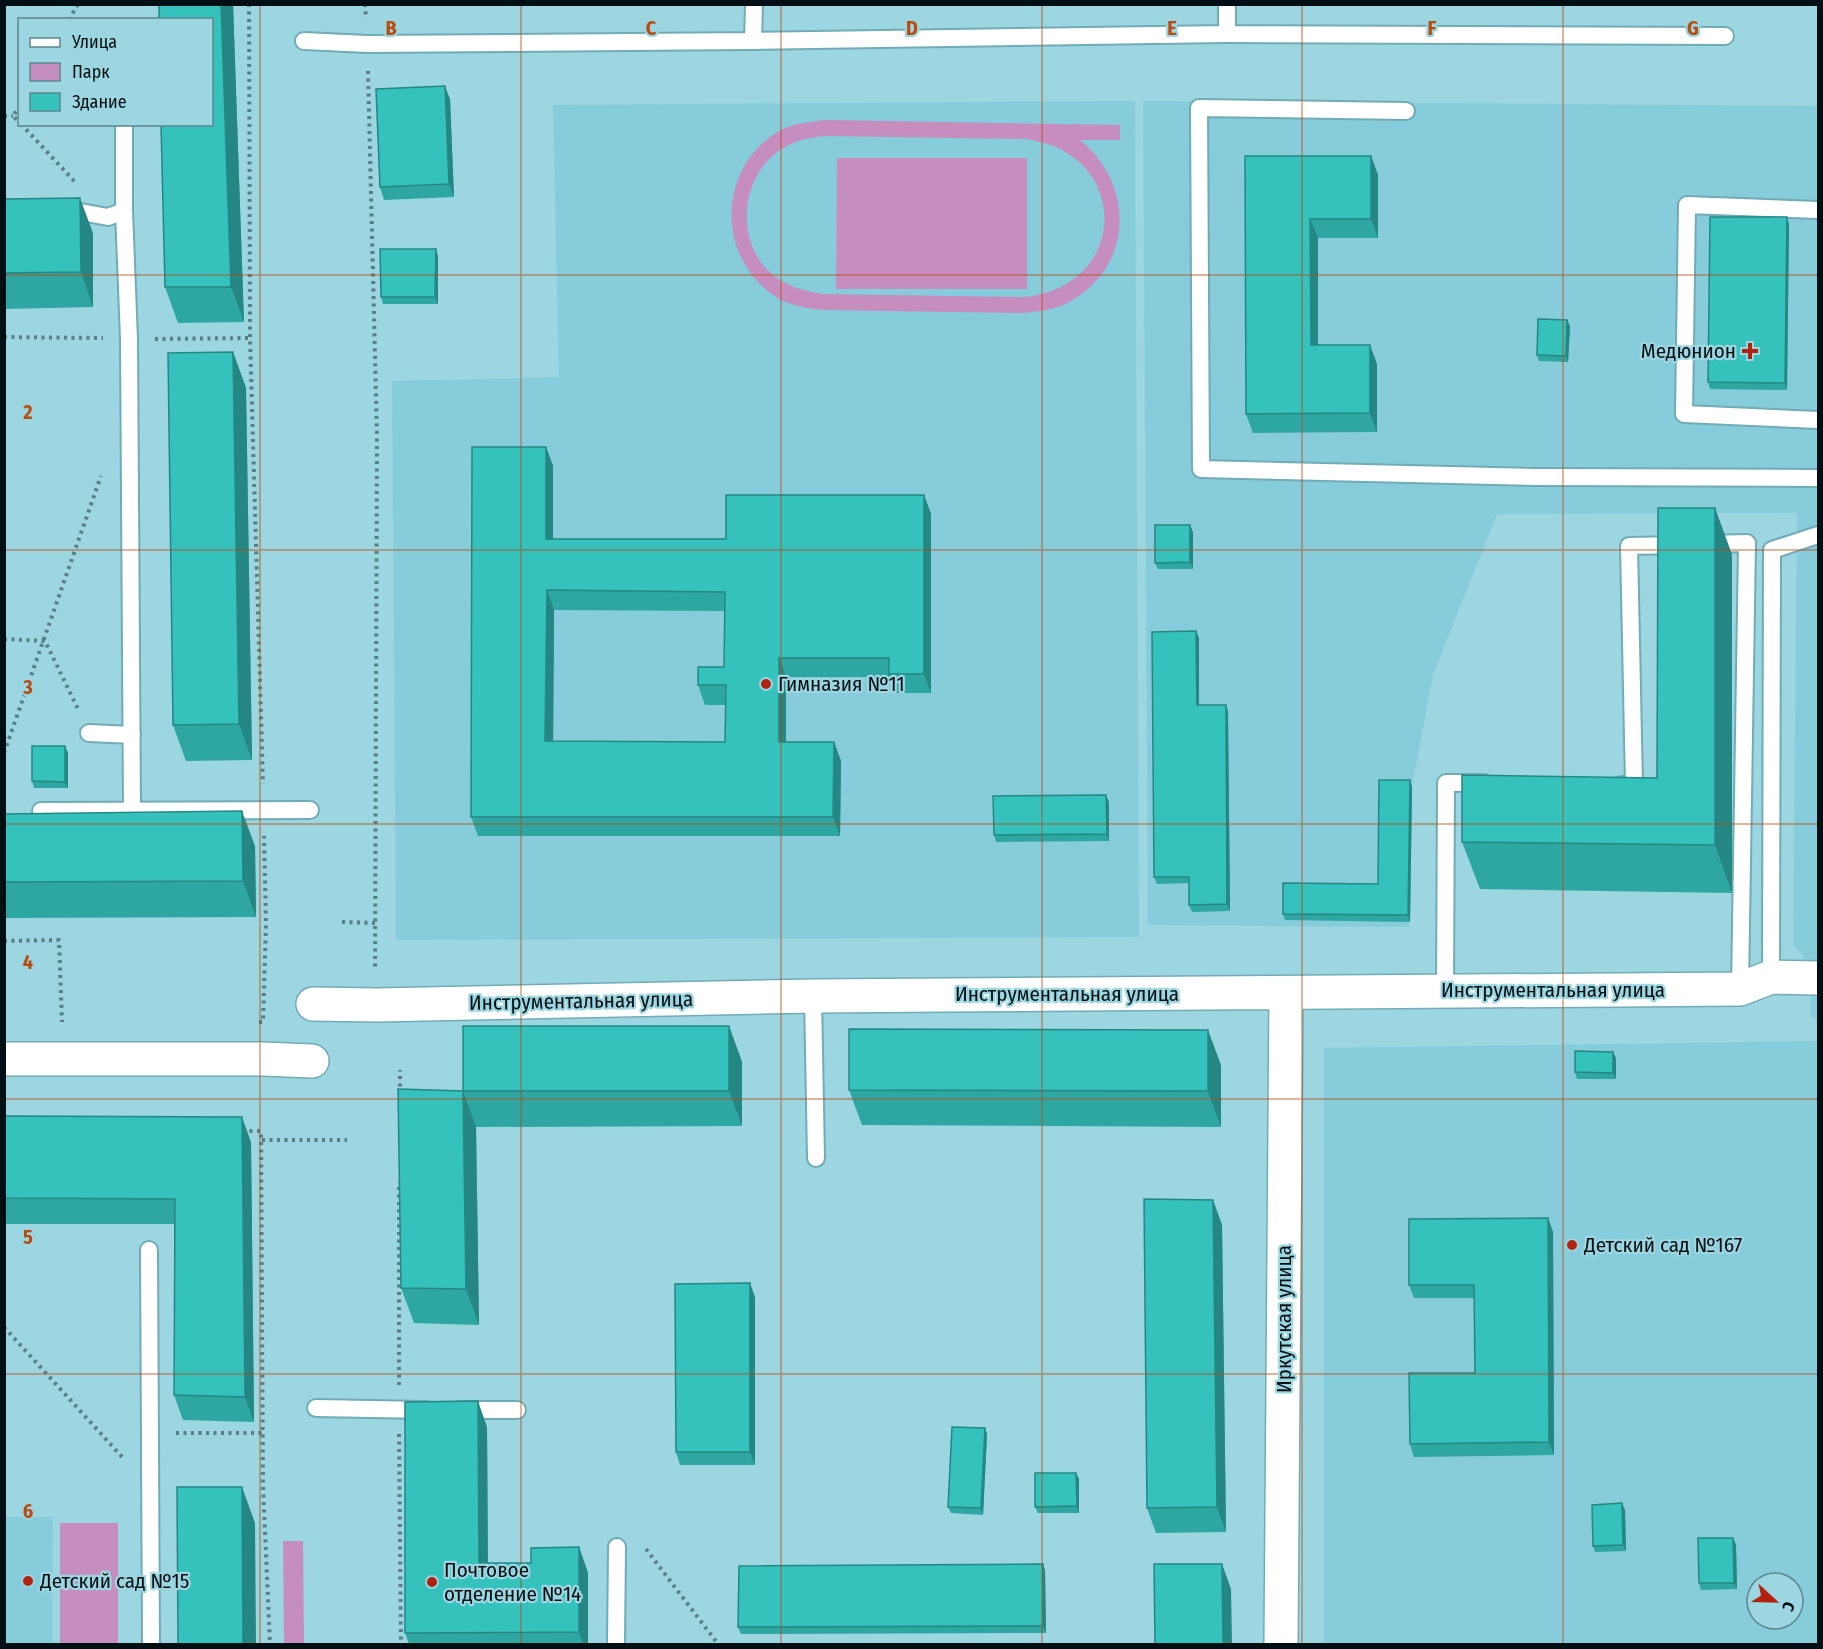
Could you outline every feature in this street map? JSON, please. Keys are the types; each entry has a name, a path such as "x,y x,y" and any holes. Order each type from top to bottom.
{"street":[{"name":"Инструментальная улица","path":"313,1004 376,1005 813,996 1740,989 1771,976 1818,978"},
{"name":"Иркутская улица","path":"1281,1644 1286,993"},
{"path":"4,1059 312,1061"}],"lane":[{"path":"753,41 754,4"},
{"path":"1227,4 1227,34"},
{"path":"304,41 367,44 1227,34 1725,36"},
{"path":"1406,111 1199,108 1201,469 1536,477 1818,477"},
{"path":"124,126 116,214 129,339 132,811"},
{"path":"1818,210 1687,205 1684,414 1818,420"},
{"path":"56,207 116,214"},
{"path":"1771,976 1772,550 1818,535"},
{"path":"1599,785 1634,785 1629,546 1747,543 1740,989"},
{"path":"89,733 132,735"},
{"path":"1445,991 1446,783 1505,784"},
{"path":"41,811 310,810"},
{"path":"813,996 816,1158"},
{"path":"149,1250 152,1644"},
{"path":"316,1408 517,1410"},
{"path":"616,1644 617,1547"}],"path":[{"path":"70,18 78,4"},
{"path":"249,4 250,338 266,923 263,1022"},
{"path":"365,4 377,436 375,978"},
{"path":"13,116 18,108"},
{"path":"4,116 13,116 18,122"},
{"path":"22,126 116,214"},
{"path":"4,337 110,338"},
{"path":"129,339 250,338"},
{"path":"4,753 103,470"},
{"path":"4,639 45,640"},
{"path":"45,640 89,733"},
{"path":"342,922 375,923"},
{"path":"4,941 59,940 62,1022"},
{"path":"400,1070 400,1105"},
{"path":"238,1131 261,1131 262,1140 262,1433 270,1644"},
{"path":"262,1140 347,1140"},
{"path":"399,1176 401,1644"},
{"path":"4,1327 150,1488"},
{"path":"150,1433 262,1433"},
{"path":"646,1549 718,1644"}],"shaded area":[{"name":"Гимназия №11","path":"1135,101 1139,937 396,940 392,381 559,377 553,105"},
{"path":"1143,101 1818,106 1818,1020 1810,1016 1811,994 1804,994 1804,957 1793,944 1797,513 1497,514 1433,675 1412,787 1409,927 1148,925"},
{"name":"Детский сад №167","path":"1818,1041 1818,1644 1324,1644 1324,1048"},
{"name":"Детский сад №15","path":"5,1517 53,1517 52,1644 5,1644"}],"green space":[{"path":"826,120 1120,125 1120,140 1080,140 1098,158 1111,179 1118,201 1120,224 1116,247 1106,268 1090,287 1064,305 1024,313 822,310 783,301 757,281 743,261 734,238 732,213 735,189 744,166 760,146 781,130 803,123","holes":["826,136 1026,139 1061,149 1085,168 1100,193 1104,220 1099,246 1084,270 1059,288 1024,297 823,294 784,283 773,275 760,260 751,243 747,224 752,186 761,169 774,155 795,142"]},
{"path":"837,158 1027,158 1027,289 836,289"},
{"path":"60,1523 118,1523 118,1644 60,1644"},
{"path":"283,1541 303,1541 304,1644 284,1644"}],"building":[{"path":"159,4 221,4 231,287 165,287 161,126 213,126 213,18 159,18"},
{"path":"445,86 449,184 380,187 376,89"},
{"path":"1245,156 1371,156 1371,219 1310,219 1311,345 1370,345 1370,413 1246,414"},
{"path":"80,198 81,272 4,273 4,199"},
{"path":"1710,217 1787,217 1785,383 1708,382"},
{"path":"380,249 436,249 435,297 381,297"},
{"path":"1538,319 1567,320 1566,356 1537,355"},
{"path":"233,352 239,724 173,725 168,353"},
{"path":"472,447 546,447 546,539 726,539 726,495 924,495 924,674 889,674 889,658 779,658 779,742 834,742 833,817 471,817","holes":["547,590 725,592 724,667 698,667 698,685 726,685 725,742 545,741"]},
{"path":"1658,508 1715,508 1715,845 1462,842 1462,775 1657,778"},
{"path":"1155,525 1190,525 1190,562 1155,563"},
{"path":"1196,631 1197,705 1226,705 1227,904 1189,905 1189,877 1154,877 1152,632"},
{"path":"32,746 65,746 65,782 32,781"},
{"path":"1379,780 1410,780 1408,915 1283,914 1283,883 1378,884"},
{"path":"1106,795 1107,834 994,835 993,796"},
{"path":"242,811 243,881 4,882 4,814"},
{"path":"463,1026 729,1026 729,1091 463,1091"},
{"path":"849,1029 1208,1030 1208,1091 849,1090"},
{"path":"1575,1051 1613,1052 1613,1073 1575,1072"},
{"path":"398,1089 463,1091 466,1289 401,1288"},
{"path":"4,1116 242,1117 245,1397 174,1395 175,1199 4,1198"},
{"path":"1144,1199 1213,1200 1217,1507 1147,1508"},
{"path":"1548,1218 1549,1442 1410,1444 1409,1373 1475,1373 1474,1285 1409,1285 1409,1219"},
{"path":"750,1283 750,1452 676,1452 675,1284"},
{"path":"478,1401 479,1563 531,1563 531,1548 579,1547 579,1632 405,1633 405,1402"},
{"path":"952,1427 985,1428 981,1508 948,1507"},
{"path":"1035,1473 1076,1473 1077,1506 1035,1507"},
{"path":"177,1487 242,1487 243,1644 178,1644"},
{"path":"1622,1503 1623,1545 1593,1546 1592,1505"},
{"path":"1698,1538 1733,1538 1734,1583 1699,1583"},
{"path":"1043,1564 1043,1626 738,1627 739,1566"},
{"path":"1154,1564 1222,1564 1223,1644 1155,1644"}],"place":[{"name":"Медюнион","path":"1750,351"},
{"name":"Гимназия №11","path":"766,684"},
{"name":"Детский сад №167","path":"1572,1245"},
{"name":"Детский сад №15","path":"28,1581"},
{"name":"Почтовое отделение №14","path":"432,1582"}]}
